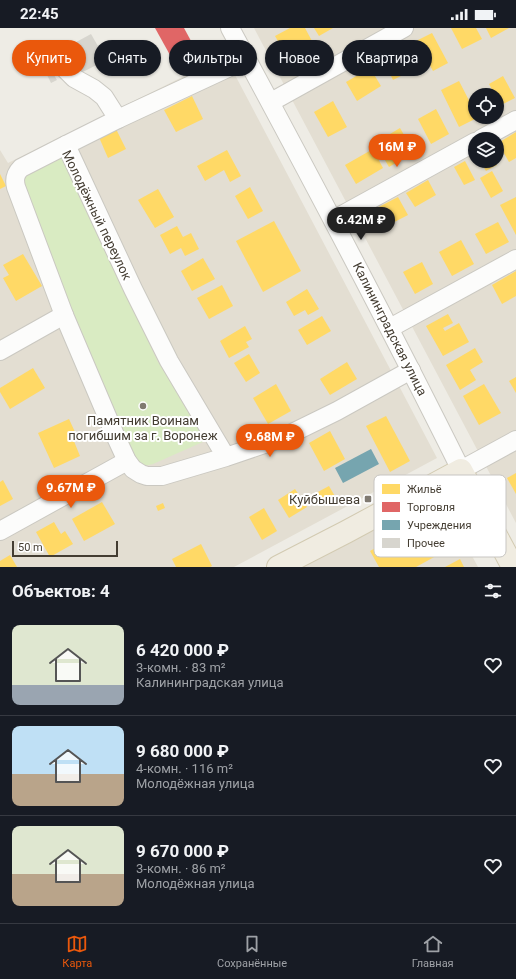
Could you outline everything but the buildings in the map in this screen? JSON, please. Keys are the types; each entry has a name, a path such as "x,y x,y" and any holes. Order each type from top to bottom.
{"main road":[{"path":"452,475 461,470"},
{"name":"Калининградская улица","path":"461,470 464,475"},
{"path":"278,567 374,517"},
{"name":"Калининградская улица","path":"506,554 513,567"}],"street":[{"name":"Калининградская улица","path":"230,28 237,40"},
{"path":"271,102 404,28"},
{"path":"72,76 94,89 104,97 118,119"},
{"path":"66,145 210,76"},
{"name":"Калининградская улица","path":"256,76 412,370 461,470"},
{"path":"494,132 516,120"},
{"name":"Молодёжный переулок","path":"127,461 64,315 14,179 21,168 66,145 168,360 226,457"},
{"path":"333,220 468,146"},
{"path":"390,328 516,258"},
{"path":"0,351 64,315"},
{"path":"0,532 127,461 133,469 141,474 148,476 162,476 226,457 282,438 337,411 412,370"},
{"path":"461,470 516,440"}],"shaded area":[{"path":"254,28 516,28 516,523 506,504 506,475 491,475 279,76 334,76 334,40 265,40 265,49"},
{"path":"184,76 236,76 437,458 405,475 374,475 374,492 234,567 0,567 0,150 8,163"},
{"path":"374,529 374,557 473,557 478,567 299,567"}],"green space":[{"path":"61,156 65,161 158,362 178,389 207,438 205,441 153,464 145,466 140,463 118,430 75,333 21,178"}],"place":[{"name":"Памятник Воинам погибшим за г. Воронеж","path":"143,406"},
{"name":"Куйбышева","path":"368,499"}]}
